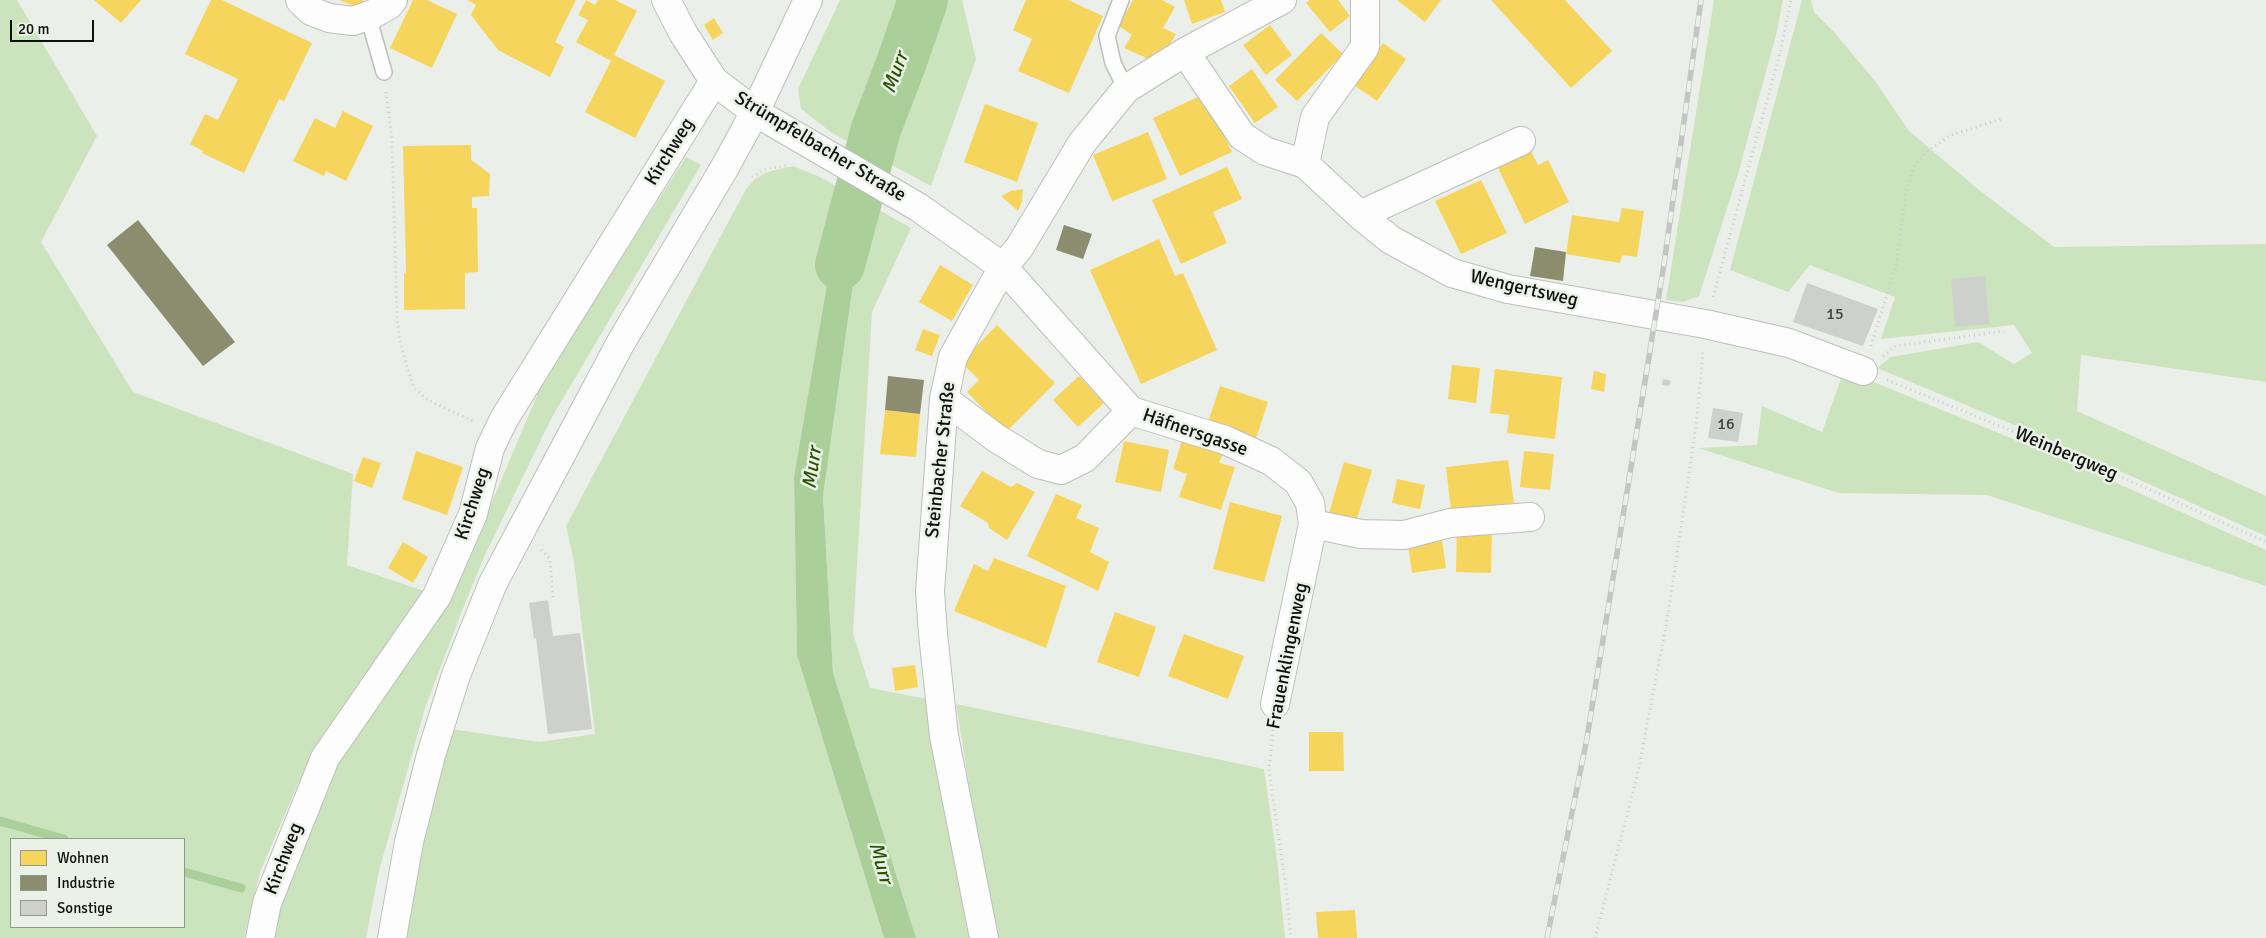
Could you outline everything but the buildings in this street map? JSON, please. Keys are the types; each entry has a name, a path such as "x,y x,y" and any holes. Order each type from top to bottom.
{"street":[{"path":"300,0 312,10 329,18 352,21 368,16 389,5 393,0"},
{"name":"Strümpfelbacher Straße","path":"666,0 683,33 714,81 755,112 918,207 1002,267"},
{"path":"392,938 409,842 431,755 456,675 493,583 620,344 725,168 755,112 808,0"},
{"name":"Steinbacher Straße","path":"984,938 944,736 930,592 944,399 953,357 1002,267 1019,248 1082,143 1126,89 1185,52 1282,0"},
{"path":"1185,52 1242,136 1265,151 1305,164 1315,117 1365,47 1365,0"},
{"name":"Kirchweg","path":"260,938 267,903 325,758 437,596 473,514 490,448 504,419 714,81"},
{"path":"1360,215 1521,141"},
{"name":"Wengertsweg","path":"1305,164 1360,215 1391,240 1452,272 1508,289 1705,324 1789,343 1864,370"},
{"name":"Häfnersgasse","path":"1002,267 1132,411 1225,440 1271,462 1298,482 1310,503 1313,524"},
{"path":"944,399 996,438 1038,464 1061,470 1085,458 1132,411"},
{"path":"1313,524 1362,534 1404,535 1450,523 1530,518"},
{"name":"Frauenklingenweg","path":"1275,704 1313,524"}],"lane":[{"path":"1120,0 1106,36 1113,62 1126,89"},
{"path":"368,16 384,72"}],"path":[{"path":"1595,938 1638,772 1668,615 1696,426 1705,324 1780,53 1791,0"},
{"path":"384,72 392,140 397,318 400,343 407,368 414,388 428,400 498,432"},
{"path":"1864,370 1896,265 1906,192 1914,167 1926,152 1951,135 2002,119"},
{"path":"1864,370 1896,346 2004,331"},
{"name":"Weinbergweg","path":"1864,370 2088,462 2266,542"},
{"path":"540,549 550,559 553,598"},
{"name":"Frauenklingenweg","path":"1275,704 1269,770 1286,888 1290,938"}],"shaded area":[{"path":"0,0 17,0 97,136 41,242 133,392 353,474 347,565 433,594 358,686 298,784 260,872 244,938 0,938"},
{"path":"840,0 962,0 976,59 931,186 832,133 801,109 798,89"},
{"path":"1714,0 1783,0 1776,35 1738,174 1699,296 1683,302 1666,300"},
{"path":"1802,0 1811,0 1814,12 1835,33 1875,81 1909,131 1979,190 2054,247 2266,244 2266,382 2081,355 2077,411 2266,496 2266,536 2036,434 1877,368 1891,357 1978,342 2014,364 2032,353 2014,325 1881,339 1895,297 1810,265 1788,292 1730,270"},
{"path":"686,157 701,165 552,417 484,557 425,708 379,871 366,938 269,938 321,791 370,713 449,604 543,381"},
{"path":"793,166 820,177 843,190 794,477 797,655 884,938 405,938 419,865 451,729 539,742 595,734 574,562 566,526 746,189 755,179 767,172"},
{"path":"874,207 911,228 872,312 853,633 870,688 932,700 974,938 916,938 833,673 823,496 856,263"},
{"path":"1844,370 2072,463 2266,550 2266,586 1987,495 1839,493 1698,448 1757,445 1762,406 1822,432"},
{"path":"956,704 1264,769 1277,859 1285,938 994,938"}],"water":[{"path":"843,190 874,207 856,263 823,496 833,673 916,938 884,938 797,655 794,477"}],"pier":[{"path":"844,188 875,205 876,208 841,189"}],"waterway":[{"name":"Murr","path":"840,265 876,129 923,0"},
{"path":"0,821 60,838"},
{"path":"185,872 241,888"}],"railway":[{"path":"1547,938 1587,738 1664,264 1701,0"}]}
